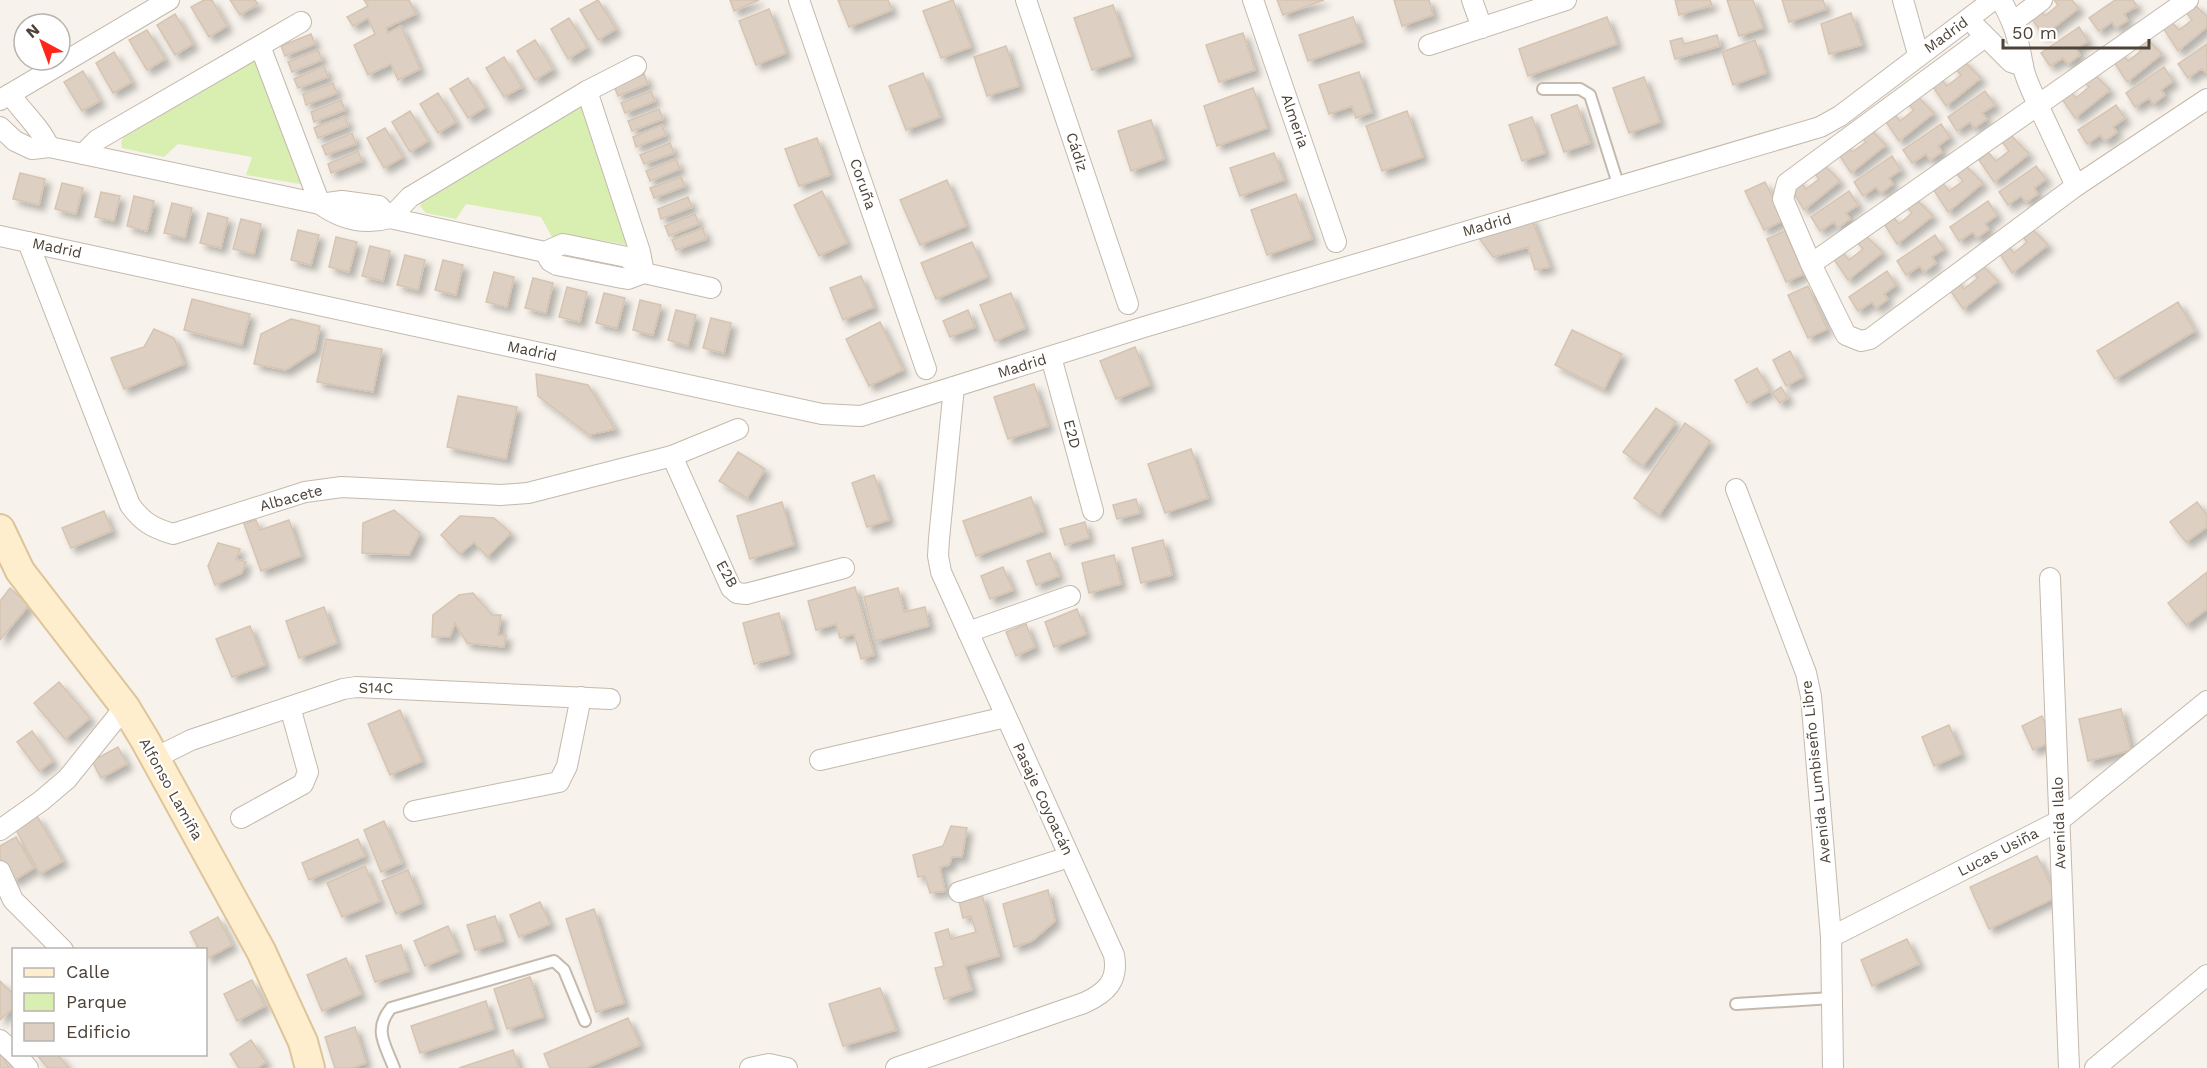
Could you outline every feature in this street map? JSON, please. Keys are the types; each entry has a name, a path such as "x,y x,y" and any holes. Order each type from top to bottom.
{"street":[{"path":"49,147 45,137 5,97 169,0"},
{"name":"Coruña","path":"799,0 926,369"},
{"name":"Cádiz","path":"1026,0 1128,304"},
{"name":"Almeria","path":"1254,0 1336,242"},
{"path":"1472,0 1482,28"},
{"path":"1429,45 1566,0"},
{"name":"Madrid","path":"0,236 822,414 861,416 1178,317 1820,127 1840,116 1918,54 1993,0"},
{"path":"2001,0 2013,22 2023,54 2023,66 2038,105 2076,186"},
{"path":"2013,22 2042,0"},
{"path":"1811,264 2188,0"},
{"path":"1905,5 1918,54"},
{"path":"1969,18 2011,62 2023,66"},
{"path":"83,154 97,140 301,22"},
{"path":"1986,37 1787,183 1783,199 1811,264 1846,335 1861,341 1870,339 2076,186 2207,99"},
{"path":"260,46 320,204"},
{"path":"390,218 410,197 587,91 636,66"},
{"path":"587,91 640,252 644,273"},
{"path":"0,127 15,141 32,149 49,147 320,204 342,201 379,206 390,218 545,252 563,244 627,257 644,273 711,288"},
{"name":"Albacete","path":"28,242 130,505 140,518 153,528 173,534 305,492 342,487 501,495 528,493 672,456 738,429"},
{"name":"E2D","path":"1051,357 1093,511"},
{"name":"Pasaje Coyoacán","path":"896,1068 1084,1003 1099,996 1110,985 1116,974 1114,955 941,572 938,556 954,387"},
{"name":"E2B","path":"672,456 731,588 737,593 746,594 844,568"},
{"name":"Avenida Lumbiseño Libre","path":"1736,489 1806,673 1811,696 1831,937 1833,1068"},
{"name":"Alfonso Lamiña","path":"0,529 20,570 125,707 155,758 261,951 303,1042 310,1068"},
{"name":"Avenida Ilalo","path":"2050,578 2069,1068"},
{"path":"968,632 1070,596"},
{"name":"S14C","path":"155,758 191,740 356,687 610,699"},
{"path":"414,811 559,782 567,766 581,697"},
{"name":"Lucas Usiña","path":"1831,937 2059,821 2207,701"},
{"path":"0,830 67,779 125,707"},
{"path":"241,818 303,784 307,779 308,772 290,707"},
{"path":"820,760 1006,717"},
{"path":"959,892 1069,857"},
{"path":"0,871 13,900 61,948"},
{"path":"2095,1068 2207,975"},
{"path":"0,1040 12,1052"},
{"path":"16,1056 28,1068"},
{"path":"750,1068 770,1064 788,1068"}],"lane":[{"path":"1543,89 1580,89 1590,95 1619,187"},
{"path":"394,1068 381,1034 382,1019 391,1008 554,961 564,970 585,1021"},
{"path":"1736,1004 1832,998"}],"green space":[{"path":"255,59 306,185 246,175 252,157 178,144 164,157 122,148 121,142 126,133"},
{"path":"588,100 643,249 587,239 553,239 541,217 466,204 456,219 426,213 420,206 424,197"}],"building":[{"path":"204,0 212,0 227,26 209,37 191,7"},
{"path":"230,0 255,0 258,4 240,15"},
{"path":"364,0 409,0 416,14 386,28 388,33 401,26 420,69 398,80 391,64 368,75 354,45 375,34 368,18 353,26 347,17 368,6"},
{"path":"598,0 616,29 598,40 580,10"},
{"path":"730,0 759,0 734,11"},
{"path":"838,0 888,0 892,10 849,27"},
{"path":"953,0 971,47 941,58 923,11"},
{"path":"1277,0 1324,0 1283,15"},
{"path":"1394,0 1429,0 1433,15 1402,26"},
{"path":"1675,0 1710,0 1712,5 1679,15"},
{"path":"1727,0 1753,0 1763,28 1739,36"},
{"path":"1782,0 1823,0 1826,9 1789,22"},
{"path":"2054,0 2072,0 2079,8 2043,36 2029,14 2037,7 2045,16 2058,5"},
{"path":"2115,0 2133,0 2137,6 2124,14 2128,20 2116,28 2112,22 2099,31 2089,18"},
{"path":"2194,4 2207,16 2207,27 2178,51 2163,28 2171,21 2179,30 2192,20 2185,11"},
{"path":"1113,5 1131,56 1092,70 1074,18"},
{"path":"769,9 786,53 756,65 739,21"},
{"path":"1851,13 1862,45 1829,54 1821,24"},
{"path":"175,14 193,44 175,55 157,25"},
{"path":"1353,17 1362,42 1308,61 1299,35"},
{"path":"1607,17 1617,44 1528,76 1519,49"},
{"path":"569,18 587,47 568,59 551,29"},
{"path":"2079,27 2088,41 2076,49 2080,55 2068,64 2063,58 2050,66 2041,53"},
{"path":"147,30 165,59 147,70 129,40"},
{"path":"1243,33 1255,70 1219,82 1206,45"},
{"path":"311,34 315,44 285,56 281,46"},
{"path":"1717,35 1720,46 1675,59 1670,41 1682,38 1684,44"},
{"path":"2143,35 2162,54 2127,82 2112,59 2121,52 2128,61 2141,51 2134,42"},
{"path":"535,40 553,69 535,80 517,51"},
{"path":"1755,40 1766,73 1733,85 1722,52"},
{"path":"2207,44 2207,73 2201,69 2188,78 2178,64"},
{"path":"1006,46 1019,86 987,96 974,57"},
{"path":"318,50 322,60 292,72 288,62"},
{"path":"114,52 132,82 113,93 96,63"},
{"path":"504,57 522,87 504,97 486,68"},
{"path":"1962,59 1981,78 1946,106 1931,84 1940,77 1947,86 1961,75 1953,66"},
{"path":"324,66 328,77 298,88 294,79"},
{"path":"2164,67 2173,81 2161,90 2165,95 2153,104 2149,98 2135,107 2126,93"},
{"path":"83,71 100,101 82,111 64,82"},
{"path":"2091,71 2110,90 2075,118 2060,96 2069,89 2076,98 2089,87 2082,79"},
{"path":"1359,72 1372,112 1356,118 1352,106 1329,114 1319,85"},
{"path":"923,73 940,117 906,130 889,86"},
{"path":"644,74 648,84 618,96 614,86"},
{"path":"1644,77 1660,122 1629,133 1613,88"},
{"path":"468,78 486,107 468,118 450,89"},
{"path":"333,83 337,93 306,105 303,94"},
{"path":"1253,88 1267,128 1217,146 1204,106"},
{"path":"651,91 655,101 625,113 621,103"},
{"path":"1985,91 1995,105 1982,113 1987,119 1974,128 1970,122 1957,131 1948,117"},
{"path":"438,93 456,122 438,133 420,104"},
{"path":"1915,94 1934,113 1899,141 1884,119 1893,112 1900,121 1914,110 1906,102"},
{"path":"341,100 345,110 314,122 311,112"},
{"path":"1577,105 1590,143 1564,152 1551,115"},
{"path":"2116,105 2125,118 2113,127 2117,132 2105,141 2100,135 2087,144 2078,130"},
{"path":"659,109 663,119 632,131 628,121"},
{"path":"410,111 428,141 410,152 392,122"},
{"path":"1407,111 1423,157 1382,171 1366,126"},
{"path":"345,116 348,126 318,138 314,128"},
{"path":"1532,117 1545,153 1522,161 1509,125"},
{"path":"1151,120 1164,159 1131,171 1118,131"},
{"path":"1941,124 1950,137 1938,146 1942,152 1930,160 1926,154 1912,163 1903,150"},
{"path":"662,125 666,135 636,147 633,137"},
{"path":"1867,126 1886,145 1851,173 1836,150 1845,143 1852,152 1866,142 1858,133"},
{"path":"385,128 403,157 384,168 367,138"},
{"path":"352,133 356,144 326,155 322,146"},
{"path":"2011,135 2029,154 1994,182 1979,160 1988,152 1996,161 2009,151 2002,142"},
{"path":"817,138 830,175 799,186 785,149"},
{"path":"670,143 674,153 644,164 640,155"},
{"path":"358,151 362,161 331,173 328,164"},
{"path":"1274,153 1284,180 1240,196 1230,168"},
{"path":"1892,156 1901,170 1889,178 1893,184 1881,193 1876,187 1863,196 1854,182"},
{"path":"676,159 680,169 650,181 646,171"},
{"path":"1821,162 1840,181 1804,210 1790,187 1799,180 1806,189 1819,179 1812,170"},
{"path":"1964,164 1983,183 1948,212 1933,189 1942,182 1949,191 1963,181 1955,172"},
{"path":"2036,166 2046,179 2034,188 2038,194 2026,202 2021,196 2008,205 1999,192"},
{"path":"20,173 45,179 39,205 13,199"},
{"path":"681,177 685,186 654,198 650,188"},
{"path":"947,180 966,226 920,245 900,200"},
{"path":"1765,182 1784,220 1764,230 1745,191"},
{"path":"62,183 83,188 76,214 55,209"},
{"path":"822,191 847,243 819,256 794,205"},
{"path":"1849,191 1858,205 1846,213 1850,219 1838,228 1834,222 1820,231 1811,217"},
{"path":"101,192 120,196 114,221 95,217"},
{"path":"1296,194 1312,239 1267,255 1251,210"},
{"path":"134,196 154,201 147,231 127,226"},
{"path":"688,197 692,207 661,219 658,209"},
{"path":"1914,197 1933,216 1897,244 1883,222 1892,215 1899,224 1912,213 1905,205"},
{"path":"1988,201 1997,215 1985,224 1989,229 1977,238 1973,232 1959,241 1950,227"},
{"path":"172,203 192,208 185,238 164,233"},
{"path":"208,213 228,218 221,248 200,243"},
{"path":"695,214 699,224 669,236 665,226"},
{"path":"1531,217 1550,267 1535,270 1528,247 1493,257 1476,234"},
{"path":"241,219 261,224 254,254 233,249"},
{"path":"2029,226 2048,245 2012,273 1998,251 2007,244 2014,253 2027,242 2020,234"},
{"path":"703,228 706,239 676,250 672,240"},
{"path":"298,230 319,235 311,265 291,260"},
{"path":"1785,231 1804,274 1786,282 1767,239"},
{"path":"1864,234 1883,252 1848,280 1833,258 1842,251 1849,260 1863,249 1856,241"},
{"path":"1935,235 1944,249 1932,257 1936,263 1924,272 1920,266 1906,275 1897,261"},
{"path":"336,237 357,242 349,272 329,267"},
{"path":"972,242 987,277 936,299 921,263"},
{"path":"370,246 390,251 383,281 362,276"},
{"path":"405,255 425,260 418,290 397,285"},
{"path":"443,260 463,265 456,295 435,290"},
{"path":"1979,262 1998,281 1963,309 1948,287 1957,279 1964,289 1978,278 1970,269"},
{"path":"1887,271 1896,285 1884,294 1888,299 1876,308 1872,302 1858,311 1849,297"},
{"path":"494,272 514,277 507,307 486,302"},
{"path":"861,276 874,307 843,320 830,288"},
{"path":"533,278 553,283 546,313 525,308"},
{"path":"1808,286 1827,329 1808,338 1788,295"},
{"path":"567,287 587,292 580,322 559,317"},
{"path":"604,293 625,298 617,328 596,323"},
{"path":"1011,293 1025,328 995,341 980,305"},
{"path":"192,299 250,314 242,345 184,330"},
{"path":"640,300 661,305 653,335 633,330"},
{"path":"2178,302 2195,331 2115,379 2097,351"},
{"path":"676,310 696,315 688,346 668,340"},
{"path":"968,310 975,327 950,337 943,321"},
{"path":"711,318 731,323 724,353 703,348"},
{"path":"291,319 320,326 315,351 286,370 254,364 261,334"},
{"path":"880,322 903,370 869,386 846,339"},
{"path":"154,329 174,338 184,364 124,389 111,358 144,347"},
{"path":"1572,330 1622,354 1604,389 1555,365"},
{"path":"326,339 382,349 373,392 317,382"},
{"path":"1135,347 1150,385 1116,399 1100,361"},
{"path":"1790,351 1803,377 1786,386 1773,360"},
{"path":"1757,368 1770,391 1747,403 1735,380"},
{"path":"536,374 588,385 615,429 589,435 538,396"},
{"path":"1034,384 1048,426 1008,439 994,397"},
{"path":"1781,387 1788,398 1780,403 1772,393"},
{"path":"458,396 517,407 506,459 447,447"},
{"path":"1656,408 1676,422 1643,466 1623,452"},
{"path":"1685,423 1710,441 1659,515 1634,498"},
{"path":"1191,449 1208,498 1165,513 1148,464"},
{"path":"738,452 765,469 747,498 719,481"},
{"path":"874,475 889,520 867,527 852,483"},
{"path":"1031,497 1043,531 976,556 963,521"},
{"path":"1136,499 1140,513 1117,519 1113,505"},
{"path":"782,502 794,545 750,559 737,516"},
{"path":"2197,502 2207,515 2207,527 2186,542 2170,522"},
{"path":"394,510 420,533 409,555 362,553 363,523"},
{"path":"104,511 112,531 71,548 62,528"},
{"path":"460,516 494,518 511,533 487,557 474,542 460,554 441,535"},
{"path":"256,520 260,530 289,520 301,556 261,571 244,524"},
{"path":"1085,522 1089,538 1065,545 1060,529"},
{"path":"1163,540 1172,575 1141,583 1132,548"},
{"path":"218,543 240,549 236,559 246,562 242,573 215,585 208,566"},
{"path":"1050,553 1059,576 1036,585 1027,561"},
{"path":"1114,555 1121,584 1089,593 1082,563"},
{"path":"1003,567 1013,590 990,599 981,576"},
{"path":"2207,572 2207,609 2186,625 2168,603"},
{"path":"855,587 874,655 861,659 854,634 840,638 836,624 816,630 808,601"},
{"path":"10,588 29,605 0,640 0,601"},
{"path":"898,588 904,612 925,607 929,626 875,641 864,597"},
{"path":"473,593 492,615 501,615 498,635 506,635 504,647 467,643 455,623 450,637 432,637 433,615 459,595"},
{"path":"324,607 337,643 299,658 286,621"},
{"path":"1077,609 1086,634 1054,647 1045,622"},
{"path":"779,613 790,654 754,664 743,623"},
{"path":"1026,624 1035,647 1016,656 1006,632"},
{"path":"250,626 265,665 232,677 216,639"},
{"path":"59,682 90,718 65,739 34,703"},
{"path":"2121,709 2131,750 2088,761 2079,719"},
{"path":"400,710 422,761 390,775 368,724"},
{"path":"2042,716 2053,741 2033,750 2022,726"},
{"path":"1949,725 1961,754 1934,766 1922,737"},
{"path":"32,731 53,761 39,771 17,742"},
{"path":"118,747 127,764 101,778 92,761"},
{"path":"37,816 63,861 40,874 15,828"},
{"path":"384,821 402,863 381,872 364,830"},
{"path":"951,826 967,828 962,857 952,857 949,865 940,867 945,891 930,893 925,876 918,877 913,855 943,846"},
{"path":"16,837 34,868 13,881 0,859 0,846"},
{"path":"358,839 365,856 309,880 302,863"},
{"path":"2037,856 2057,897 1989,929 1970,887"},
{"path":"365,866 380,901 342,917 327,883"},
{"path":"408,870 421,903 396,914 382,881"},
{"path":"1048,890 1055,921 1032,941 1014,947 1003,904"},
{"path":"982,895 999,956 965,966 972,990 944,999 935,968 944,966 935,933 948,929 951,939 976,932 971,916 963,918 959,901"},
{"path":"540,902 550,924 519,937 510,915"},
{"path":"594,909 624,1003 596,1012 566,919"},
{"path":"495,916 503,941 475,950 467,925"},
{"path":"218,917 232,945 207,958 207,948 198,948 190,932"},
{"path":"448,926 459,952 425,966 414,941"},
{"path":"1907,939 1919,964 1872,986 1861,960"},
{"path":"401,945 409,971 375,982 366,956"},
{"path":"346,958 361,994 322,1011 307,975"},
{"path":"530,977 543,1017 507,1029 494,989"},
{"path":"252,980 265,1006 237,1021 224,994"},
{"path":"0,981 12,993 12,1009 0,1020"},
{"path":"880,988 896,1030 843,1046 829,1004"},
{"path":"486,1001 494,1029 420,1053 411,1026"},
{"path":"628,1018 640,1045 586,1068 550,1068 544,1054"},
{"path":"355,1027 366,1063 352,1068 335,1068 325,1037"},
{"path":"251,1040 266,1062 257,1068 239,1068 230,1054"},
{"path":"513,1050 519,1068 459,1068"},
{"path":"0,1051 9,1068 0,1068"},
{"path":"38,1056 59,1056 69,1068 48,1068"}]}
